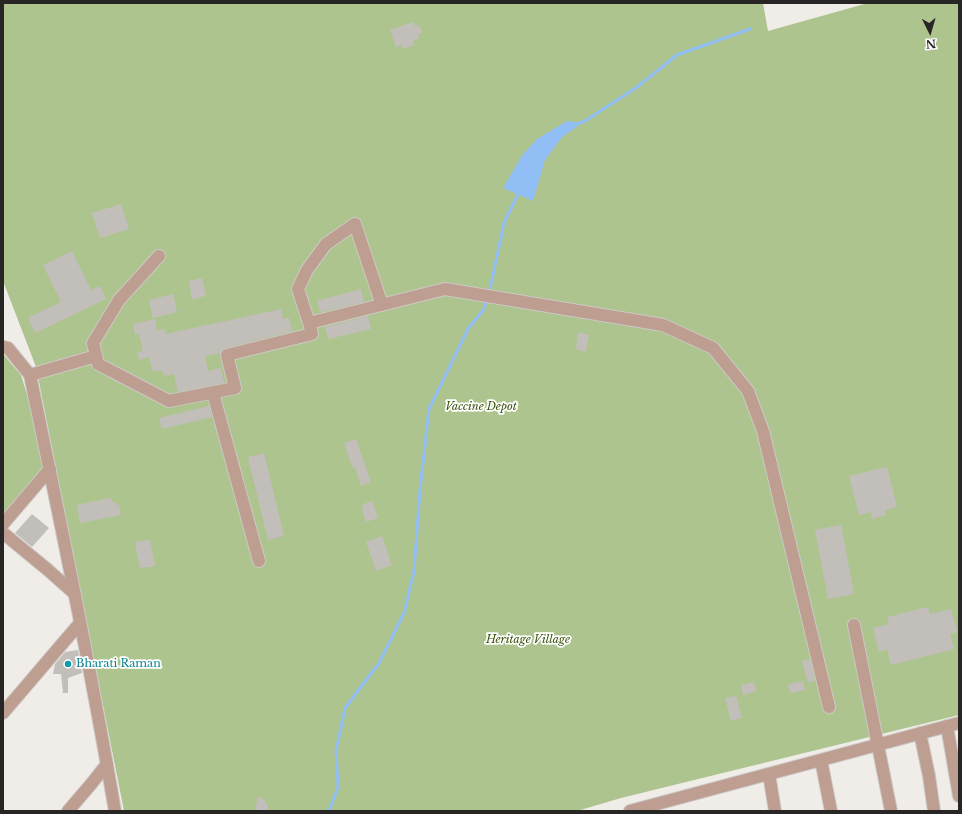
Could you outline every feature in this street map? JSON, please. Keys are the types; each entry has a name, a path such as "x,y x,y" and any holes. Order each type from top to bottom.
{"street":[{"path":"159,256 119,300 93,343 98,364 169,401 235,388 227,355 312,334 298,288 307,270 326,244 355,224 382,305"},
{"path":"309,323 445,289 663,325 712,348 748,390 763,431 829,707"},
{"path":"3,347 8,348 30,375 75,594 115,811"},
{"path":"30,375 96,356"},
{"path":"212,393 259,561"},
{"path":"3,524 50,469"},
{"path":"3,533 75,594"},
{"path":"3,713 80,623"},
{"path":"854,625 891,811"},
{"path":"630,811 959,723"},
{"path":"947,726 959,796"},
{"path":"920,733 929,776 934,811"},
{"path":"821,760 831,811"},
{"path":"68,811 107,764"},
{"path":"769,774 775,811"}],"green space":[{"name":"Vaccine Depot","path":"3,3 763,3 768,31 868,3 959,3 959,715 621,798 577,811 124,811 36,367 3,281"},
{"path":"3,354 21,375 35,420 44,468 3,515"}],"water":[{"path":"567,121 582,123 562,137 545,160 533,201 503,188 523,154 537,139"}],"building":[{"path":"413,22 415,26 419,25 422,33 418,35 419,38 413,41 414,45 403,49 401,45 396,47 390,30"},
{"path":"121,204 129,229 100,238 92,213"},
{"path":"72,251 91,290 100,286 106,299 35,333 28,318 61,302 43,265"},
{"path":"202,278 206,296 192,299 189,281"},
{"path":"361,289 364,302 320,312 317,301"},
{"path":"173,294 177,312 153,318 149,300"},
{"path":"281,309 283,319 289,318 292,331 225,348 222,349 220,353 205,356 208,371 221,368 224,383 178,392 174,374 164,376 162,370 153,372 149,357 139,360 137,352 143,351 139,334 135,335 133,324 155,319 157,331 164,329 166,334"},
{"path":"368,316 371,329 328,339 325,327"},
{"path":"578,332 589,335 586,352 576,349"},
{"path":"209,406 212,417 162,429 159,418"},
{"path":"356,439 371,482 361,486 355,467 352,467 344,443"},
{"path":"264,453 284,536 268,540 248,457"},
{"path":"887,467 897,507 885,510 886,515 872,519 871,512 859,515 849,476"},
{"path":"111,498 112,502 116,501 116,505 119,504 121,515 80,523 77,505"},
{"path":"372,501 378,518 366,522 361,505"},
{"path":"32,514 49,528 32,547 15,533"},
{"path":"841,525 854,594 828,599 815,530"},
{"path":"382,536 392,565 376,571 366,542"},
{"path":"150,540 155,566 140,568 135,542"},
{"path":"928,607 930,614 951,609 957,632 950,634 954,649 891,665 887,649 879,652 873,628 889,624 887,617"},
{"name":"Bharati Raman","path":"78,650 82,673 68,678 68,693 63,693 61,674 53,674 55,664 65,652"},
{"path":"810,659 815,681 808,683 802,661"},
{"path":"803,681 805,690 790,693 788,684"},
{"path":"754,682 756,692 743,695 741,685"},
{"path":"736,696 742,718 731,721 725,698"},
{"path":"258,796 265,801 269,811 255,811"}],"waterway":[{"path":"577,124 585,121 637,87 677,55 750,29"},
{"path":"489,294 504,223 519,192"},
{"path":"329,811 338,787 336,751 345,708 379,663 404,613 414,571 420,490 429,409 468,329 484,309 487,299"}],"place":[{"name":"Bharati Raman","path":"68,664"}],"park label":[{"name":"Heritage Village","path":"528,640"}]}
